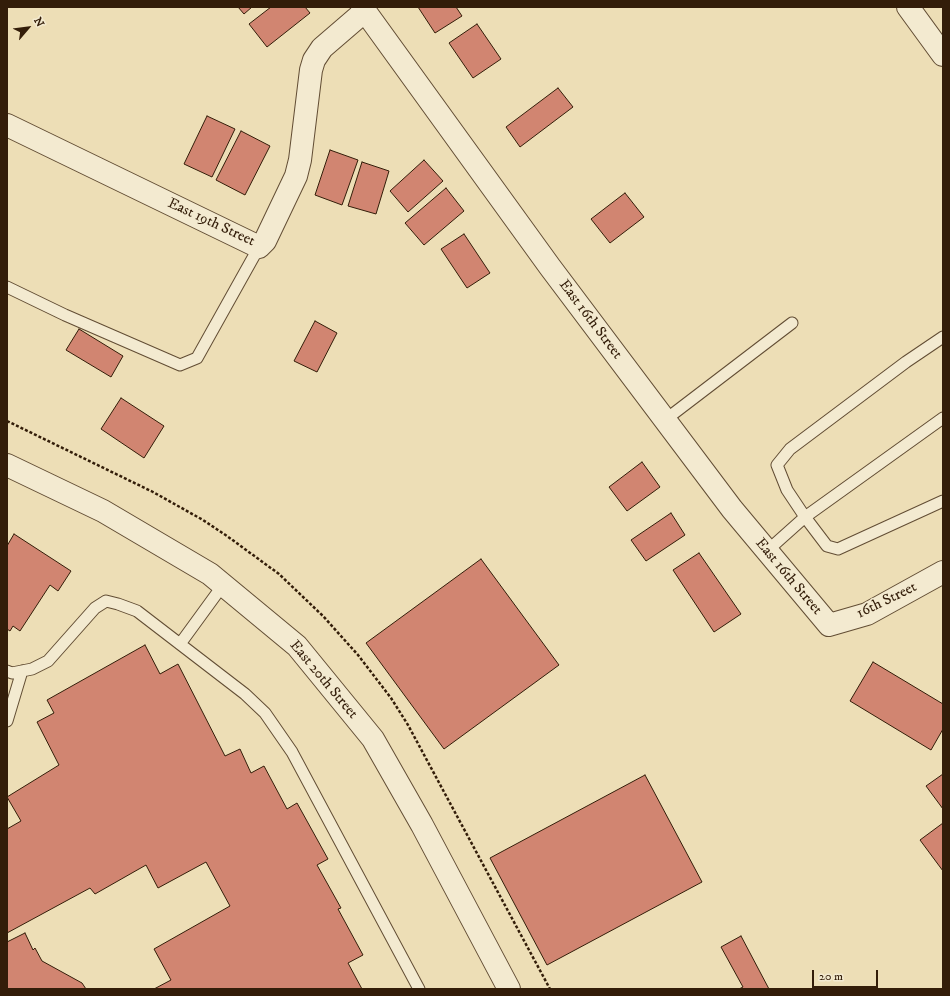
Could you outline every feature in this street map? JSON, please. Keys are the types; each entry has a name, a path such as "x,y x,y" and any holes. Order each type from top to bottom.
{"street":[{"path":"908,7 943,55"},
{"name":"East 19th Street","path":"7,124 259,247 265,241 296,176 300,160 311,70 314,60 322,48 363,9"},
{"name":"East 16th Street","path":"363,9 546,260 732,509 829,625"},
{"name":"East 20th Street","path":"7,465 103,511 210,574 297,646 373,739 422,826 509,989"},
{"name":"16th Street","path":"829,625 867,614 943,572"}],"lane":[{"path":"7,287 65,315 180,365 196,358 259,247"},
{"path":"665,420 792,323"},
{"path":"943,337 906,362 790,449 777,465 787,490 805,517 827,546 838,549 943,501"},
{"path":"767,551 805,517 943,418"},
{"path":"180,644 223,585"},
{"path":"7,671 12,672 32,669 48,661 95,608 106,601 137,611 245,694 264,713 292,752 419,989"},
{"path":"7,721 22,671"}],"building":[{"path":"238,7 252,7 244,14"},
{"path":"271,7 305,7 310,13 267,47 249,24"},
{"path":"418,7 456,7 462,16 435,33"},
{"path":"477,24 501,59 473,78 449,43"},
{"path":"558,88 573,107 520,147 506,127"},
{"path":"207,116 235,129 212,177 184,164"},
{"path":"241,131 270,146 245,195 216,180"},
{"path":"330,150 358,160 342,205 315,195"},
{"path":"424,160 443,181 408,212 390,191"},
{"path":"362,162 389,171 376,214 348,206"},
{"path":"446,188 464,211 424,245 405,223"},
{"path":"625,193 644,217 610,243 591,219"},
{"path":"464,234 490,273 467,288 441,249"},
{"path":"315,321 337,333 317,372 294,361"},
{"path":"79,329 123,356 111,377 66,350"},
{"path":"121,398 164,426 144,458 101,429"},
{"path":"642,462 660,487 627,511 609,487"},
{"path":"671,513 685,535 646,561 631,540"},
{"path":"14,534 71,571 58,591 50,585 20,631 13,626 10,631 7,629 7,546"},
{"path":"699,553 741,614 714,632 673,570"},
{"path":"481,559 559,665 444,749 366,643"},
{"path":"145,645 160,674 178,664 225,756 240,749 251,773 264,766 287,809 297,803 328,859 317,865 341,908 338,909 363,955 348,963 362,989 154,989 171,980 154,949 230,906 206,862 158,888 146,865 95,894 90,888 7,933 7,829 21,821 7,797 59,765 37,722 54,713 47,700"},
{"path":"873,662 943,704 943,729 931,750 850,701"},
{"path":"943,774 943,809 926,786"},
{"path":"645,775 702,882 547,965 490,858"},
{"path":"943,823 943,871 920,840"},
{"path":"25,933 33,950 35,948 42,961 82,983 86,989 7,989 7,942"},
{"path":"741,936 769,989 739,989 743,987 721,947"}]}
